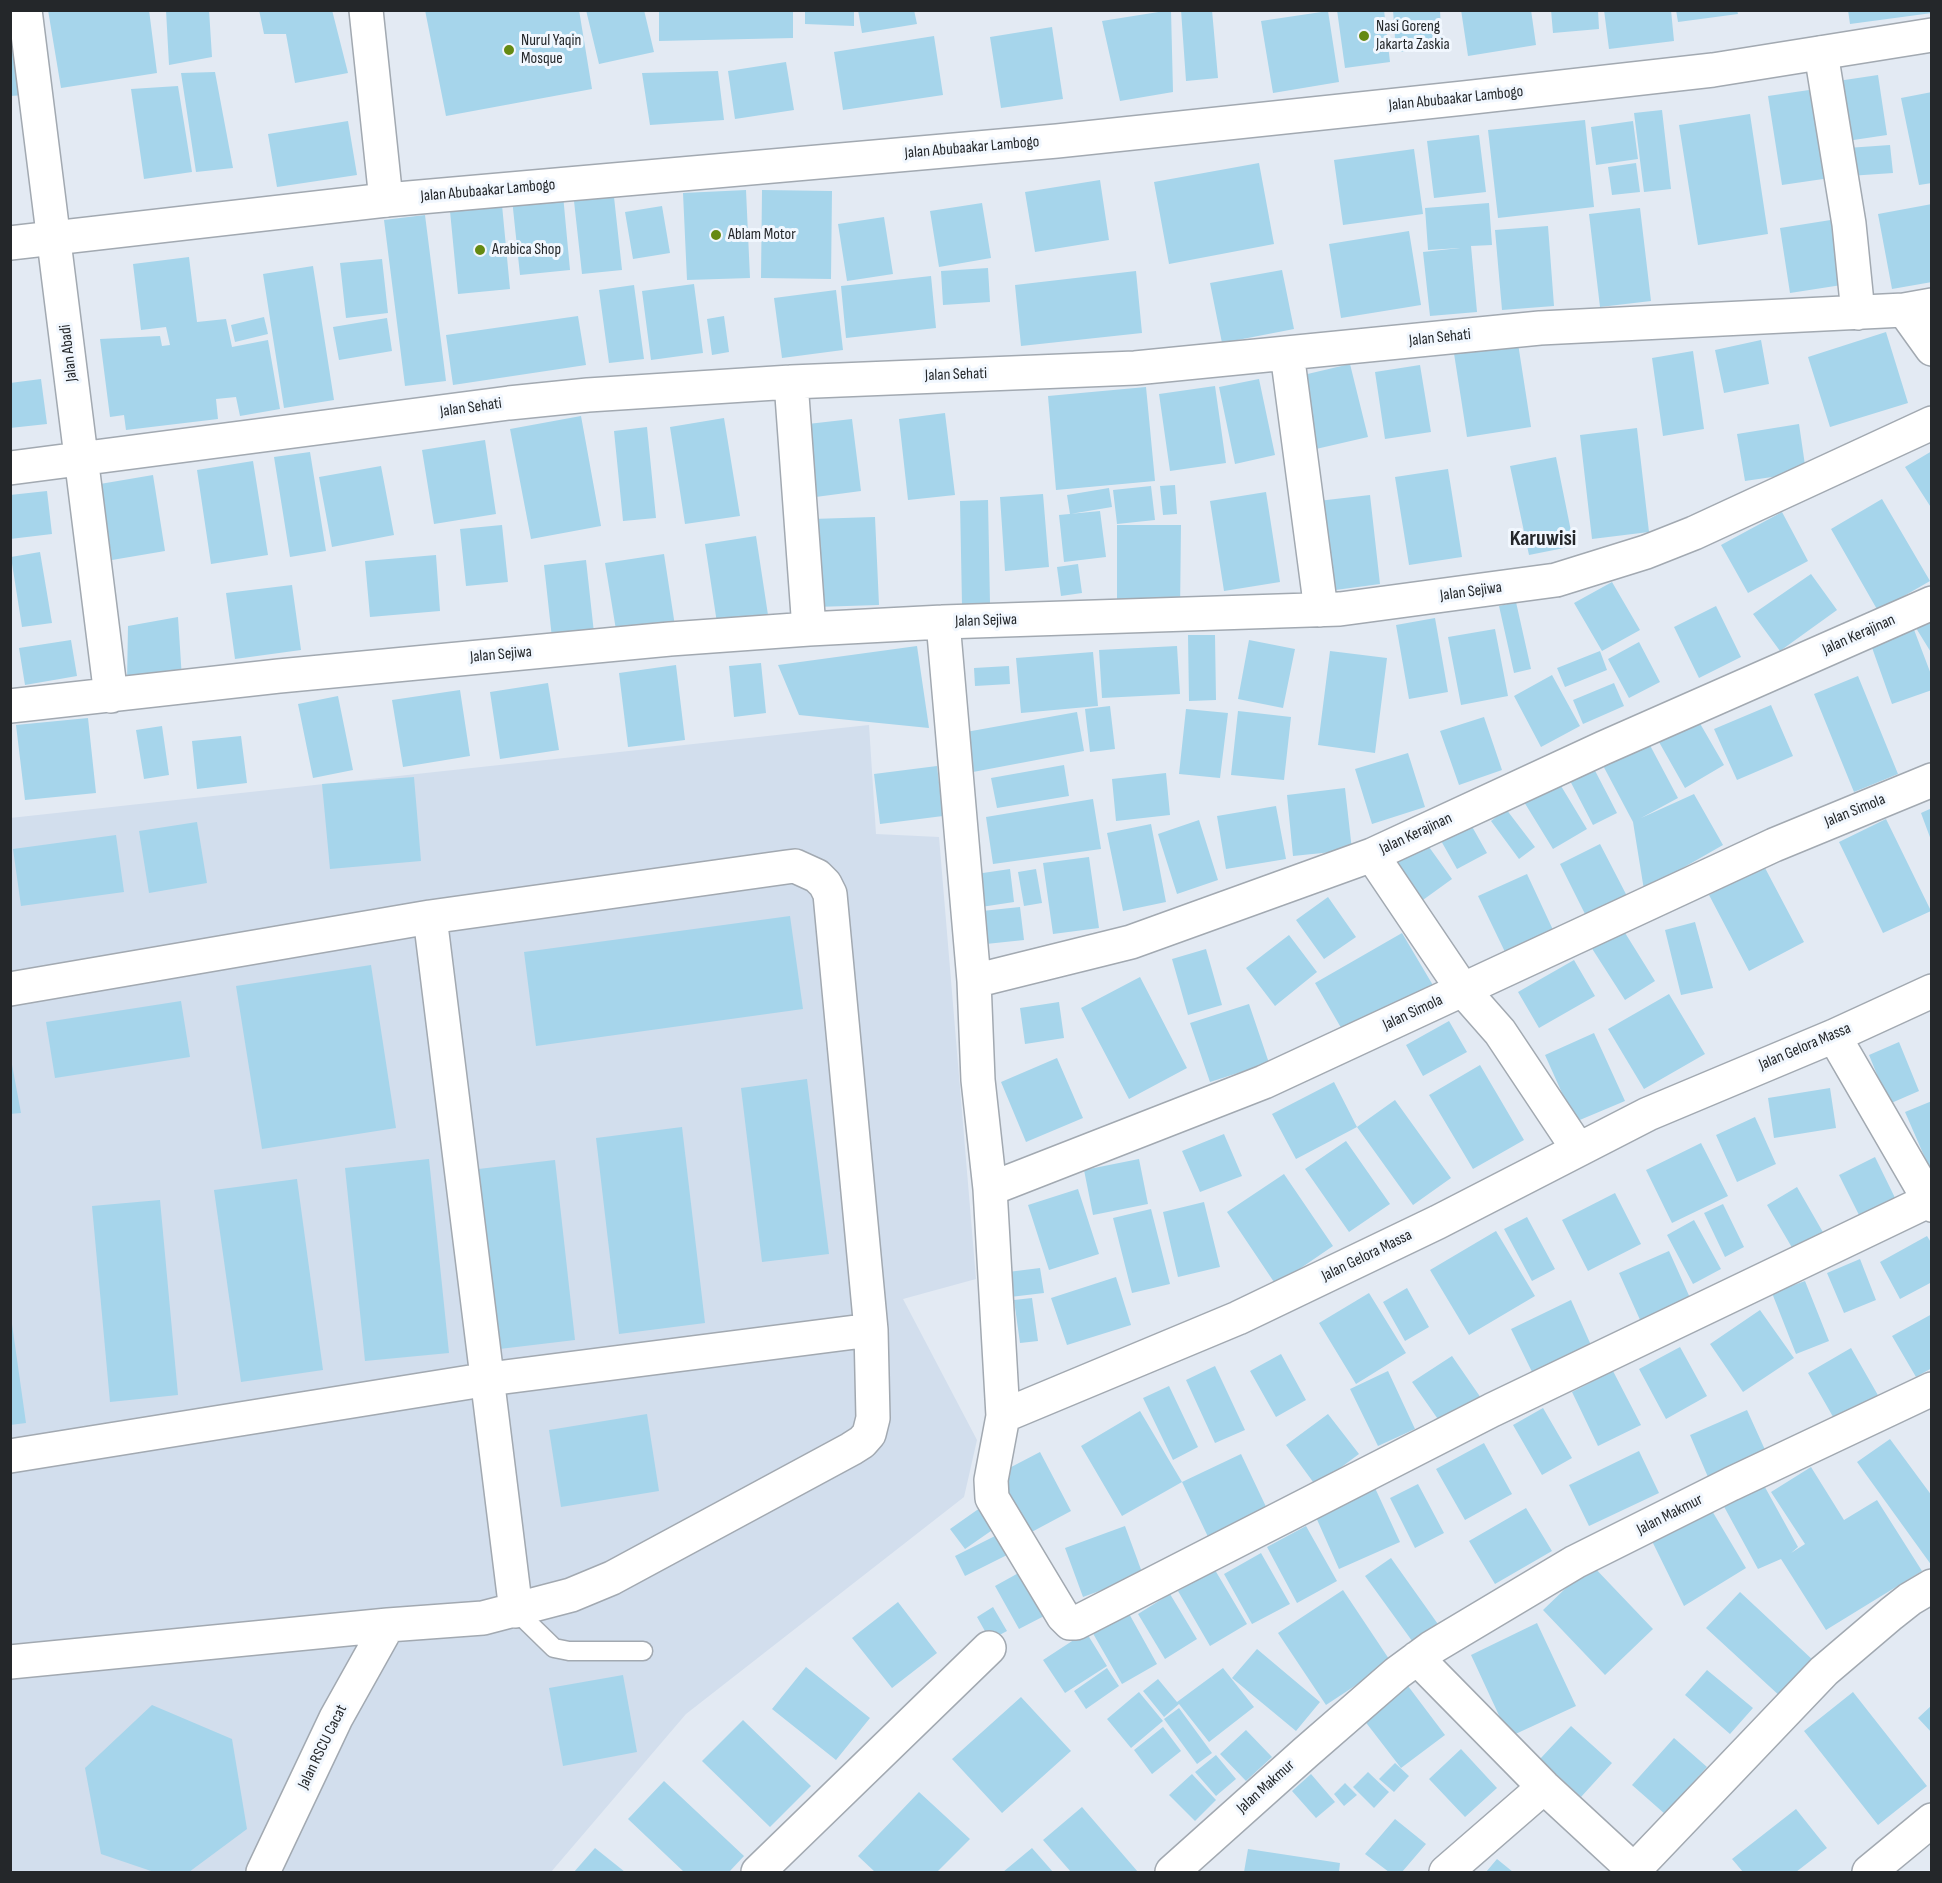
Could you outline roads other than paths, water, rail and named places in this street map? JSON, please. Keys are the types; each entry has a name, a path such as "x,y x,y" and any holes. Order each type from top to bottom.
{"street":[{"name":"Jalan Abadi","path":"25,10 111,696"},
{"path":"366,10 386,200"},
{"name":"Jalan Abubaakar Lambogo","path":"10,243 386,200 1058,141 1713,70 1932,35"},
{"path":"1821,52 1848,224 1858,313"},
{"path":"1918,307 1932,349"},
{"name":"Jalan Sehati","path":"10,468 508,403 588,395 791,382 1136,368 1540,328 1858,313 1918,307"},
{"path":"1287,353 1321,610"},
{"path":"791,382 809,629"},
{"name":"Jalan Sejiwa","path":"10,706 291,674 670,639 944,622 1321,610 1372,606 1556,580 1646,552 1694,533 1932,423"},
{"name":"Jalan Kerajinan","path":"974,981 1131,942 1372,855 1603,748 1932,603"},
{"path":"944,622 974,981 978,1080 990,1189 1003,1416 991,1480 992,1498 1070,1623 1076,1623 1492,1410 1931,1201 1834,1036"},
{"name":"Jalan Simola","path":"990,1189 1264,1083 1773,845 1932,780"},
{"path":"1372,855 1463,990 1500,1032 1578,1149"},
{"path":"10,989 430,916 795,866 817,876 825,884 830,894 871,1330 873,1418 869,1434 862,1442 612,1578 571,1595 516,1611 483,1618 388,1625 10,1662"},
{"path":"430,916 516,1611"},
{"name":"Jalan Gelora Massa","path":"1003,1416 1238,1318 1438,1222 1648,1114 1834,1036 1932,991"},
{"path":"10,1456 489,1379 871,1330"},
{"name":"Jalan Makmur","path":"1172,1872 1305,1753 1431,1648 1575,1563 1731,1484 1932,1389"},
{"path":"1417,1658 1544,1788 1635,1871 1824,1671 1910,1599 1932,1586"},
{"name":"Jalan RSCU Cacat","path":"263,1872 336,1718 388,1625"},
{"path":"758,1872 989,1648"},
{"path":"1446,1872 1544,1788"},
{"path":"1869,1872 1932,1820"}],"lane":[{"path":"516,1611 554,1648 569,1651 643,1651"}],"place":[{"name":"Nasi Goreng Jakarta Zaskia","path":"1364,36"},
{"name":"Nurul Yaqin Mosque","path":"509,50"},
{"name":"Ablam Motor","path":"716,235"},
{"name":"Arabica Shop","path":"480,250"}],"district":[{"name":"Karuwisi","path":"1543,539"}]}
